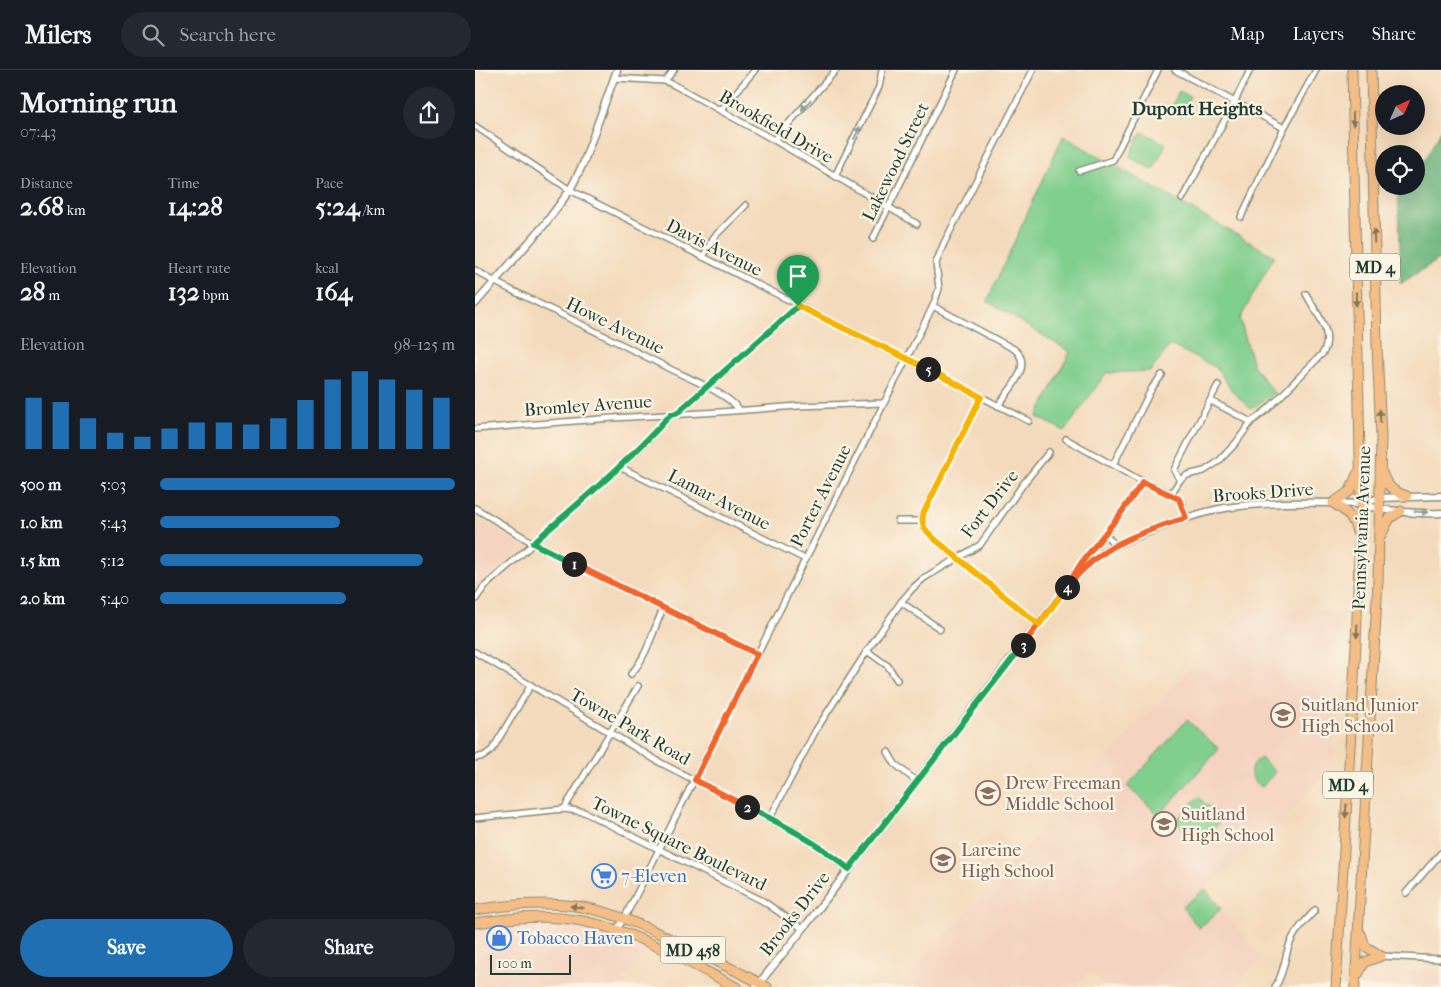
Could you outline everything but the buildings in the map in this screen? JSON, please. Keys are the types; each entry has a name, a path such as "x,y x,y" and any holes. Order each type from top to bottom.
{"main road":[{"name":"Pennsylvania Avenue","path":"1336,987 1356,645 1361,504 1352,70"},
{"name":"Pennsylvania Avenue","path":"1355,983 1374,668 1381,437 1377,346 1371,70"},
{"path":"1360,461 1350,492 1333,503 1345,510 1353,519 1360,542"},
{"path":"1380,464 1389,487 1398,494 1407,496"},
{"path":"1379,540 1390,518 1401,511"},
{"name":"MD 458","path":"475,910 523,904 549,904 592,909 625,919 679,943 761,986"},
{"name":"MD 458","path":"475,923 513,918 551,918 582,921 616,930 639,939 736,987"},
{"path":"1359,923 1365,946 1381,956"},
{"path":"1355,983 1363,964 1381,956"}],"street":[{"path":"475,304 545,224 570,190 583,164 617,70"},
{"path":"665,81 674,70"},
{"path":"721,110 755,70"},
{"path":"774,140 836,70"},
{"path":"835,176 879,87 882,70"},
{"name":"Lakewood Street","path":"873,239 956,70"},
{"name":"Porter Avenue","path":"616,930 625,919 933,306 939,289 936,260 1033,70"},
{"path":"1079,172 1113,160 1158,70"},
{"path":"1175,70 1285,128"},
{"path":"1182,199 1250,70"},
{"path":"1241,217 1285,128 1317,70"},
{"name":"Brookfield Drive","path":"614,78 665,81 774,140 917,224"},
{"name":"Davis Avenue","path":"475,126 570,190 1029,421"},
{"path":"703,257 713,236 745,205"},
{"name":"Howe Avenue","path":"475,270 495,282 706,387 732,402 740,410"},
{"path":"1171,494 1180,480 1187,475 1204,471 1218,462 1235,444 1251,422 1268,409 1319,358 1326,348 1325,329 1306,294"},
{"path":"475,600 484,587 620,467 673,414 798,306"},
{"path":"933,306 1014,349 1019,354 1023,362 1021,372 998,406"},
{"path":"1113,465 1151,388 1162,375"},
{"path":"1180,480 1174,470 1218,385"},
{"path":"981,397 926,507 922,521 925,530 1039,625"},
{"path":"1211,401 1251,422"},
{"name":"Bromley Avenue","path":"475,429 823,404 883,403"},
{"path":"1066,439 1143,482 1171,494 1182,503 1186,518"},
{"name":"Fort Drive","path":"770,818 816,730 901,602 924,578 976,548 984,540 1049,452"},
{"name":"Lamar Avenue","path":"620,467 805,559"},
{"path":"1065,589 1082,562 1143,482"},
{"name":"Brooks Drive","path":"1361,504 1379,498 1441,496"},
{"name":"Brooks Drive","path":"761,986 916,781 1039,625 1065,589 1091,560 1115,545 1186,518 1226,508 1274,504 1333,503 1361,504 1379,509 1441,513"},
{"path":"475,508 533,543 757,654"},
{"path":"898,521 922,521"},
{"path":"1105,534 1115,545"},
{"path":"901,602 940,629"},
{"path":"631,674 637,668 663,609"},
{"path":"867,651 888,666 897,680"},
{"name":"Towne Park Road","path":"475,652 661,763 814,842 849,869"},
{"path":"475,758 484,756 491,750 531,685"},
{"path":"564,809 638,686"},
{"path":"888,752 895,764 916,781"},
{"name":"Towne Square Boulevard","path":"475,818 564,809 584,812 660,848 763,901 803,929"},
{"path":"1406,893 1441,853"},
{"path":"1275,987 1285,965 1289,946 1295,934 1315,910"},
{"path":"1381,956 1441,959"}],"shaded area":[{"path":"475,518 520,545 520,548 475,590"},
{"name":"Suitland High School","path":"1246,607 1341,611 1333,764 1273,833 1205,888 1261,958 1235,987 1105,987 1092,972 1072,987 898,987 986,892"},
{"path":"542,922 569,924 604,931 648,949 623,980 632,987 542,987 532,978 522,987 475,987 475,929"},
{"path":"1372,969 1441,972 1441,987 1366,987 1369,973"}],"green space":[{"path":"1179,91 1190,96 1181,116 1170,110"},
{"path":"1441,130 1441,258 1400,284 1398,195 1425,195 1425,160"},
{"path":"1142,132 1166,144 1153,170 1129,157"},
{"path":"1063,136 1274,256 1240,319 1253,365 1274,393 1251,409 1232,391 1217,368 1170,345 1151,371 1106,373 1065,431 1037,417 1070,352 987,301"},
{"path":"1187,720 1219,749 1159,815 1127,786"},
{"path":"1261,758 1275,772 1262,787 1254,780 1251,772 1253,765"},
{"path":"1198,797 1221,817 1209,833 1195,836 1182,828 1176,820"},
{"path":"1205,889 1221,909 1199,928 1182,907"}],"place":[{"name":"Suitland Junior High School","path":"1283,715"},
{"name":"Drew Freeman Middle School","path":"988,793"},
{"name":"Suitland High School","path":"1164,824"},
{"name":"Lareine High School","path":"943,860"},
{"name":"7-Eleven","path":"604,876"},
{"name":"Tobacco Haven","path":"499,938"}],"district":[{"name":"Dupont Heights","path":"1197,109"}],"route":[{"path":"798,306 676,414 671,414 620,467 533,543 757,654 695,780 814,842 849,869 967,715 1039,625 1082,562 1143,482 1179,499 1186,518 1115,545 1091,560 1073,579 1039,625 937,541 925,530 922,524 926,507 981,397 798,306"}]}
